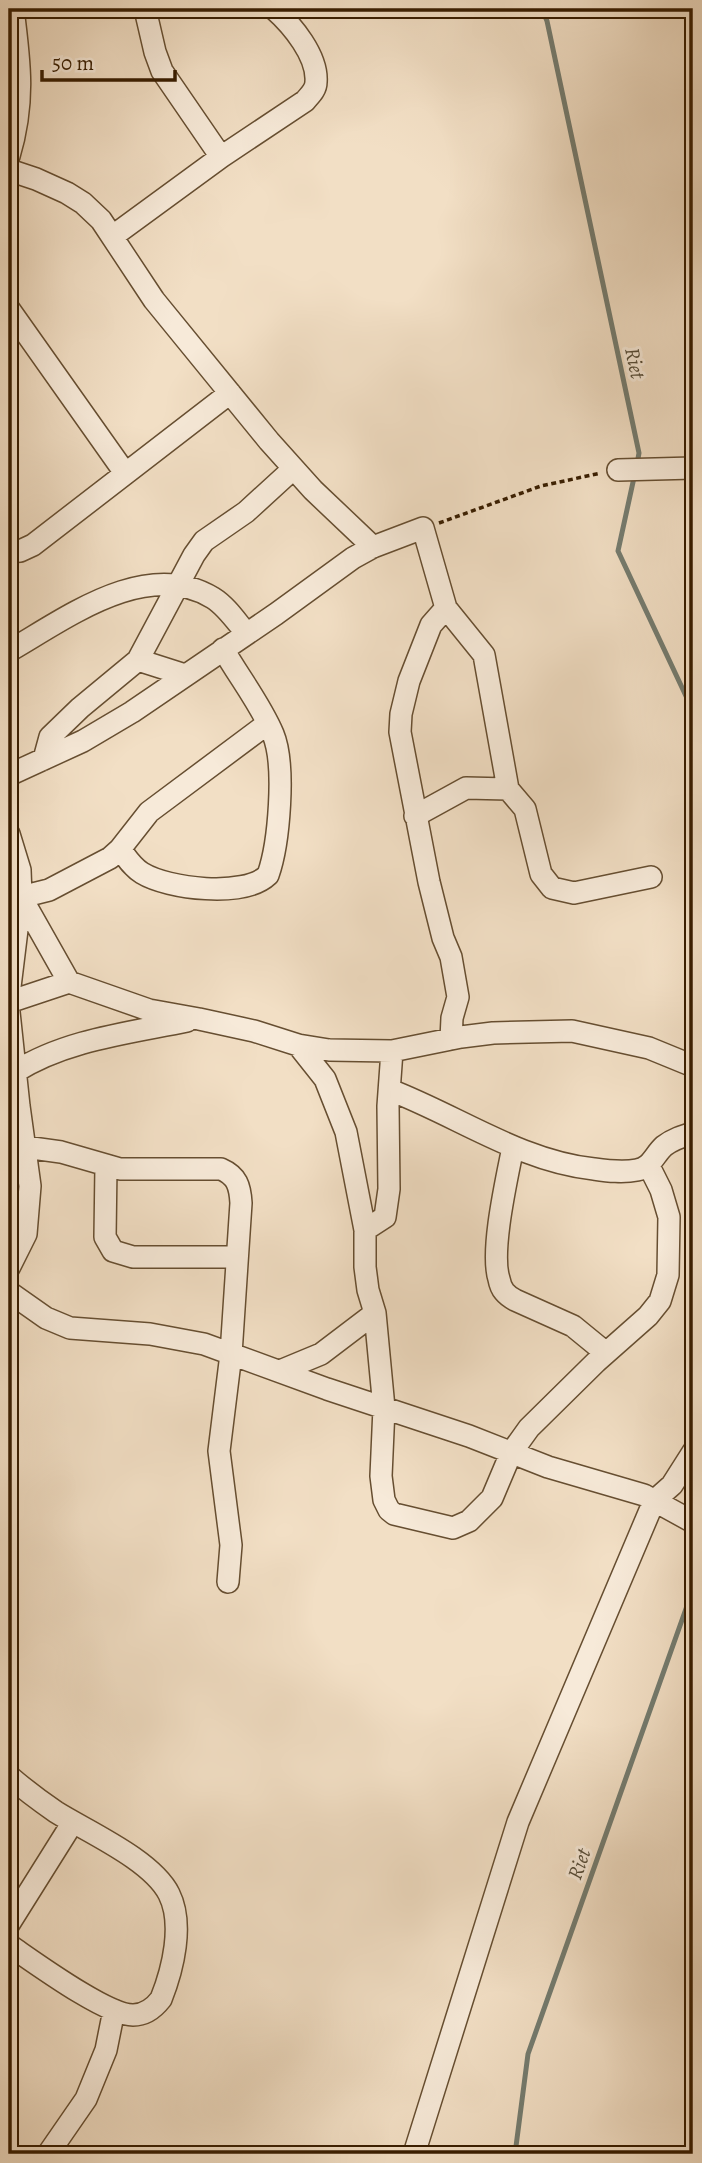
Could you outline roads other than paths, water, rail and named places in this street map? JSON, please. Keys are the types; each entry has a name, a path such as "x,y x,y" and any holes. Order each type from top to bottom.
{"street":[{"path":"9,156 21,82 13,9"},
{"path":"145,9 151,40 162,71 221,157"},
{"path":"113,236 221,157 305,101 316,85 314,70 308,53 288,23 274,9"},
{"path":"9,170 66,193 91,211 113,236 154,300 293,469 373,547"},
{"path":"9,309 125,473"},
{"path":"9,552 27,549 230,393"},
{"path":"618,470 693,468"},
{"path":"44,759 50,737 138,660 204,541 246,512 293,469"},
{"path":"9,775 83,741 132,712 353,558 373,547 423,528 446,608 484,656 508,789 525,809 541,874 552,888 574,893 650,877"},
{"path":"9,651 101,598 135,588 178,586 197,590 216,600 246,633"},
{"path":"446,608 431,625 409,681 401,714 400,732 415,816 443,938 451,957 458,997 452,1018 451,1039"},
{"path":"120,849 132,866 145,876 188,887 242,887 263,880 268,875 279,794 279,759 273,733 223,649"},
{"path":"138,660 185,675"},
{"path":"15,898 49,890 98,865 120,849 149,812 267,724"},
{"path":"415,816 466,788 508,789"},
{"path":"9,834 20,870 15,898 9,995"},
{"path":"15,898 69,982"},
{"path":"9,1002 69,982 149,1010 254,1031 298,1045 340,1050 392,1051 493,1033 572,1031 649,1048 693,1066"},
{"path":"9,1012 30,1186 26,1234 9,1268"},
{"path":"15,1072 37,1058 104,1038 199,1019"},
{"path":"298,1045 325,1079 346,1132 365,1230 368,1290 375,1313 384,1408 381,1476 384,1500 389,1510 407,1518 449,1528 469,1521 492,1498 511,1453 521,1438 547,1409 653,1311 667,1285 668,1210 649,1166"},
{"path":"365,1230 385,1217 389,1179 392,1051"},
{"path":"390,1090 424,1103 513,1147 571,1167 624,1172 649,1166 663,1147 681,1136 693,1133"},
{"path":"25,1147 61,1152 106,1166 127,1169 213,1168 227,1171 235,1178 240,1190 237,1257 231,1354 219,1451 231,1545 228,1583"},
{"path":"513,1147 497,1253 497,1273 501,1287 507,1296 581,1331 606,1353"},
{"path":"106,1166 105,1237 113,1251 133,1257 237,1257"},
{"path":"9,1292 47,1318 70,1328 184,1339 469,1436 548,1467 644,1495 693,1522"},
{"path":"280,1371 321,1354 375,1313"},
{"path":"414,2154 518,1822 654,1501 673,1485 693,1452"},
{"path":"9,1776 74,1822 127,1853 155,1877 169,1895 174,1910 176,1934 161,1999 155,2007 136,2015 114,2010 68,1985 9,1945"},
{"path":"9,1924 74,1822"},
{"path":"48,2154 86,2099 106,2050 114,2010"}],"waterway":[{"name":"Riet","path":"542,9 547,21 639,453 637,464"},
{"name":"Riet","path":"635,473 618,551 693,711"},
{"name":"Riet","path":"515,2154 528,2054 693,1589"}]}
